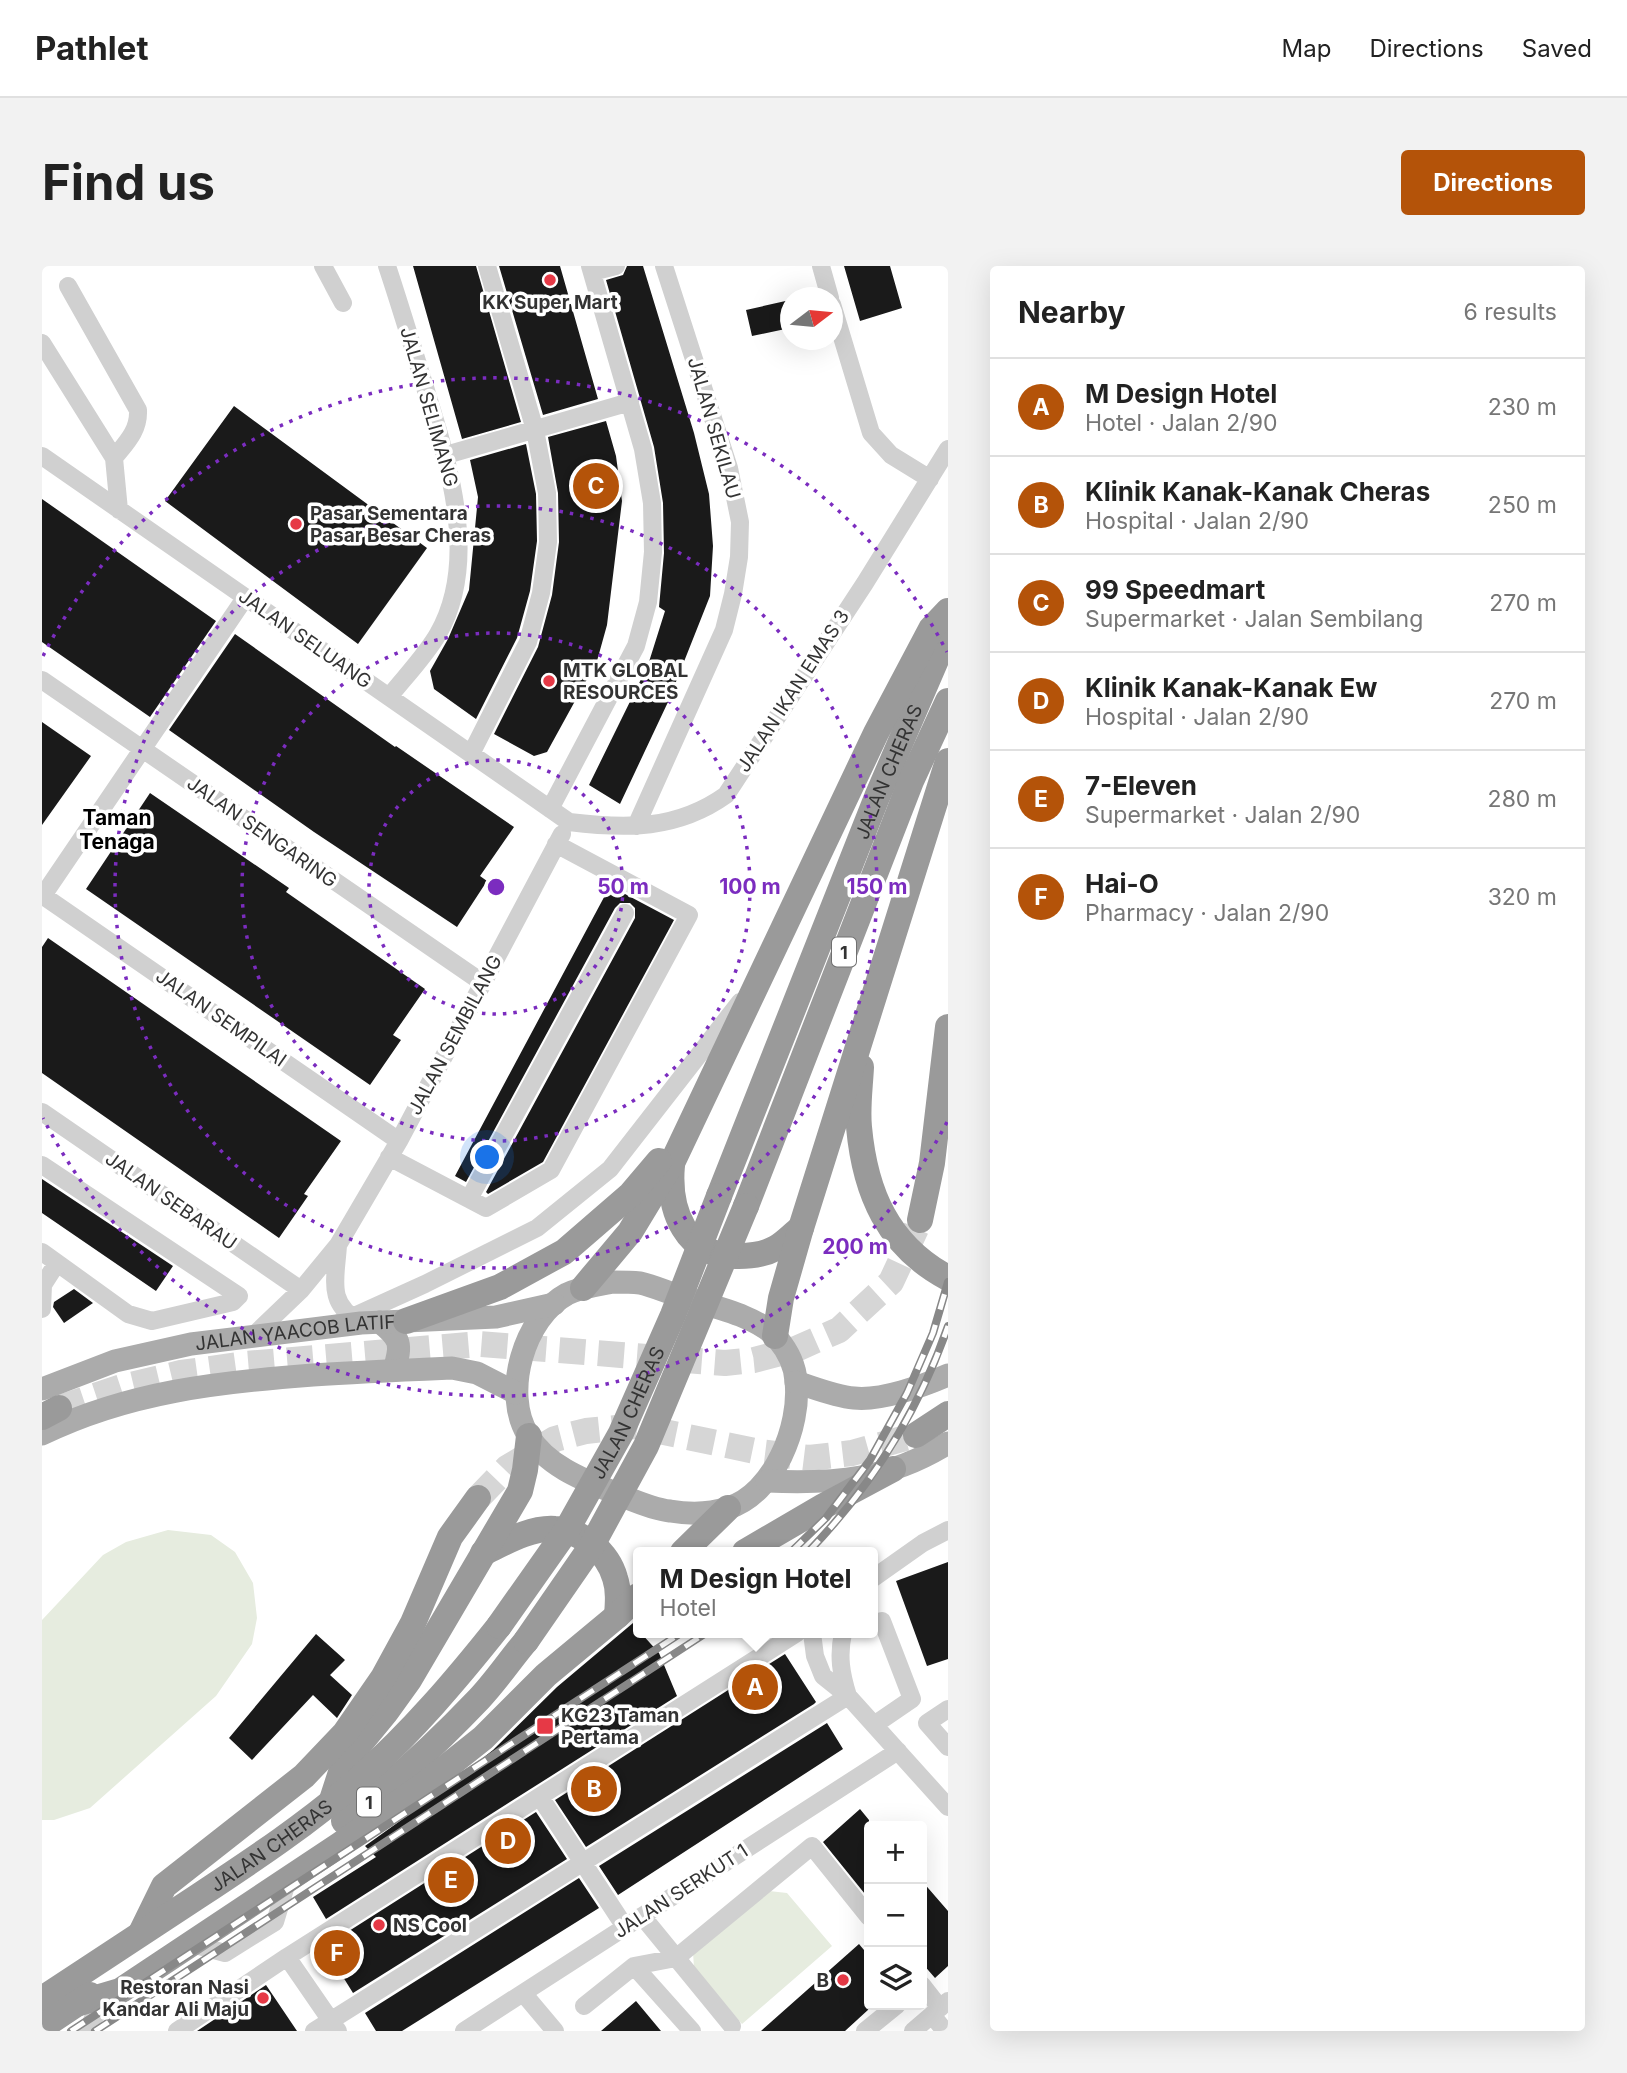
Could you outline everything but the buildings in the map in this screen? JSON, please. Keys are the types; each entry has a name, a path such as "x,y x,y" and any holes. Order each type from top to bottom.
{"highway":[{"path":"583,1288 630,1232 673,1161 876,733 931,629 948,611"},
{"name":"JALAN CHERAS","path":"42,1999 234,1873 293,1831 358,1779 409,1733 456,1680 499,1626 566,1531 621,1433 673,1315 877,797 948,632"},
{"name":"JALAN CHERAS","path":"42,2027 281,1869 368,1803 428,1751 480,1697 526,1641 591,1547 646,1446 746,1206 911,781 948,701"},
{"path":"775,1336 781,1298 801,1228 948,761"},
{"path":"864,1027 859,1126 865,1166 874,1194 883,1218 897,1238 928,1268 948,1278"},
{"path":"920,1220 932,1163 948,1027"},
{"path":"366,1322 500,1287 564,1252 631,1194 692,1123"},
{"path":"673,1161 671,1185 677,1216 684,1230 706,1249 720,1255 762,1253 776,1248 801,1228"},
{"path":"916,1435 948,1414"},
{"path":"332,1800 344,1763 409,1680 520,1491 528,1436"},
{"path":"754,1547 893,1469"},
{"path":"141,1935 164,1886 304,1776 345,1733 383,1678 413,1623 450,1538 478,1498"},
{"path":"688,1547 728,1508"},
{"path":"76,2004 120,1991 341,1844 429,1781 483,1738 546,1675 628,1617 611,1565 586,1539 571,1532 554,1528 534,1532 483,1553"}],"main road":[{"path":"613,1282 639,1283 739,1315 760,1324 775,1336 786,1350 793,1366 796,1382 795,1409 781,1455 767,1481 747,1500 728,1508 689,1513 667,1511 638,1503 578,1477 550,1460 528,1436 520,1416 516,1393 525,1347 536,1324 554,1304 583,1288 613,1282"},
{"name":"JALAN YAACOB LATIF","path":"48,1405 115,1361 191,1344 366,1322 496,1317 554,1304"},
{"path":"366,1322 394,1334 399,1346 394,1370"},
{"path":"42,1434 112,1406 185,1388 252,1380 452,1368 486,1377 516,1393"},
{"path":"796,1382 836,1395 880,1397 948,1375"},
{"path":"767,1481 832,1481 863,1477 923,1459 948,1443"}],"street":[{"path":"323,266 343,303"},
{"name":"JALAN SELIMANG","path":"387,266 446,455 456,508 458,551 450,606 438,634 389,698"},
{"path":"471,754 528,642 541,593 548,542 547,493 535,430 486,266"},
{"path":"550,809 636,646 648,602 653,552 652,503 643,449 591,269 616,266"},
{"name":"JALAN SEKILAU","path":"636,826 724,630 739,557 740,522 729,468 664,266"},
{"path":"821,266 828,287"},
{"path":"68,286 138,410 138,422 132,436 114,458"},
{"path":"843,340 871,433 891,455 930,478"},
{"path":"42,343 114,458 119,510"},
{"path":"446,455 630,402"},
{"name":"JALAN IKAN EMAS 3","path":"569,822 619,827 665,822 709,807 726,795 865,583 948,449"},
{"name":"JALAN SELUANG","path":"42,456 569,822"},
{"path":"42,896 245,598"},
{"name":"JALAN SENGARING","path":"42,680 483,983"},
{"name":"JALAN SEMBILANG","path":"254,1335 301,1290 338,1245 399,1141 569,822"},
{"path":"390,1157 486,1208 551,1170 689,915 556,844"},
{"name":"JALAN SEMPILAI","path":"42,896 399,1141"},
{"path":"469,1199 625,913"},
{"path":"366,1322 425,1283 537,1228 610,1169 759,978"},
{"name":"JALAN SEBARAU","path":"42,1112 301,1290"},
{"path":"42,1165 239,1296 233,1302 152,1321 128,1314 42,1252"},
{"name":"JALAN SEMBILANG","path":"338,1245 335,1297 341,1307 366,1322"},
{"path":"42,1309 43,1285 57,1263"},
{"path":"878,1575 923,1543 948,1530"},
{"path":"874,1725 912,1699 882,1621"},
{"path":"177,2031 288,1957 789,1638"},
{"path":"812,1638 823,1676 848,1696 948,1808"},
{"path":"842,1638 841,1672 848,1696"},
{"path":"314,2031 334,2026 583,1863 848,1696"},
{"path":"948,1709 927,1723 948,1747"},
{"name":"JALAN SERKUT 1","path":"464,2031 898,1751"},
{"path":"540,1797 625,1927"},
{"path":"584,2006 634,1966 676,1958 813,1846 864,1910"},
{"path":"642,1916 732,2026"},
{"path":"288,1957 334,2026"},
{"path":"634,1966 692,2031"},
{"path":"89,2031 93,2018 120,1991"},
{"path":"927,1991 940,2008 946,2031"},
{"path":"523,1993 555,2031"},
{"path":"913,2031 940,2008"},
{"path":"865,2031 891,2010"}],"shaded area":[{"path":"168,1530 211,1535 235,1552 253,1583 257,1618 252,1644 216,1696 90,1808 54,1820 42,1820 42,1620 103,1555 126,1542"},
{"path":"769,1891 787,1893 832,1946 742,2024 694,1968 693,1952"}],"tunnel":[{"path":"59,1408 122,1387 181,1373 246,1364 480,1344 725,1363 754,1360 796,1349 839,1330 891,1282 920,1220"},
{"path":"478,1498 507,1468 555,1439 586,1431 635,1426 760,1452 809,1458 852,1453 916,1435"}],"railway":[{"path":"796,1547 826,1518 870,1460 907,1393 933,1333 948,1282"},
{"path":"813,1547 852,1502 890,1447 922,1389 948,1326"},
{"path":"71,2031 673,1638"},
{"path":"95,2031 698,1638"}],"place":[{"name":"KK Super Mart","path":"550,280"},
{"name":"99 Speedmart","path":"596,486"},
{"name":"Pasar Sementara Pasar Besar Cheras","path":"296,524"},
{"name":"MTK GLOBAL RESOURCES","path":"549,681"},
{"name":"M Design Hotel","path":"755,1687"},
{"name":"KG23 Taman Pertama","path":"545,1726"},
{"name":"Klinik Kanak-Kanak Cheras","path":"594,1789"},
{"name":"Klinik Kanak-Kanak Ew","path":"508,1841"},
{"name":"7-Eleven","path":"451,1880"},
{"name":"NS Cool","path":"379,1925"},
{"name":"Hai-O","path":"337,1953"},
{"name":"B","path":"843,1980"},
{"name":"Restoran Nasi Kandar Ali Maju","path":"263,1998"}],"district":[{"name":"Taman Tenaga","path":"117,829"}]}
